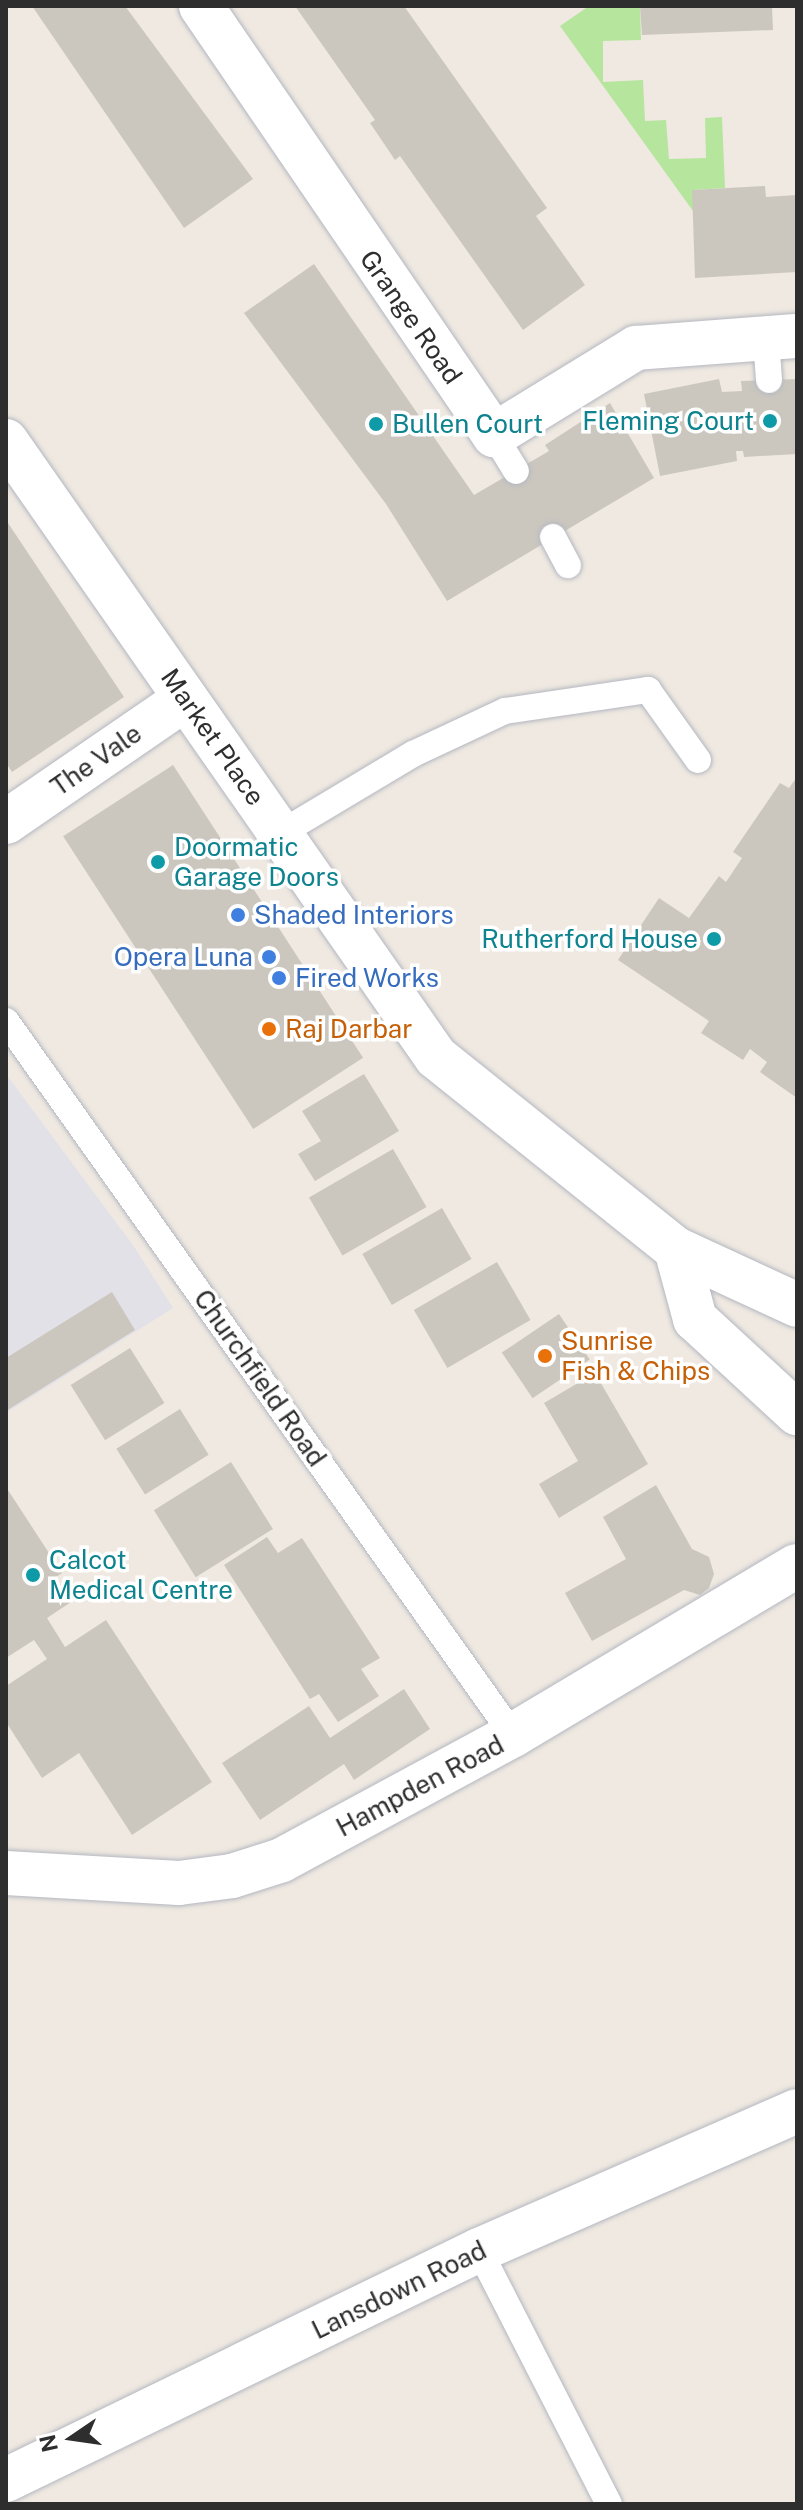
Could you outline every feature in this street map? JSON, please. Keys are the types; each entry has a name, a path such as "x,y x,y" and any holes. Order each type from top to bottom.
{"street":[{"name":"Grange Road","path":"201,6 505,453 636,348 777,352"},
{"name":"Market Place","path":"6,441 436,1057 676,1249 797,1305"},
{"name":"The Vale","path":"6,822 185,699"},
{"path":"676,1249 695,1319 797,1413"},
{"name":"Hampden Road","path":"6,1873 31,1878 166,1883 232,1876 282,1860 513,1735 797,1566"},
{"name":"Lansdown Road","path":"6,2480 479,2250 797,2111"}],"lane":[{"path":"553,537 568,565"},
{"path":"281,833 413,754 505,711 648,690 698,760"},
{"name":"Churchfield Road","path":"6,1021 513,1735"},
{"path":"479,2250 609,2504"}],"shaded area":[{"path":"6,1074 135,1248 173,1308 6,1413"}],"green space":[{"path":"589,6 640,6 641,40 603,41 603,82 643,80 645,121 666,120 669,159 706,158 705,118 722,117 725,188 693,190 693,211 560,26"}],"building":[{"path":"32,6 125,6 253,179 184,228"},
{"path":"295,6 404,6 547,208 536,216 585,285 523,330 400,156 395,160 370,123 375,120"},
{"path":"640,6 772,6 773,30 642,35"},
{"path":"765,186 766,197 797,195 797,272 695,278 692,190"},
{"name":"Bullen Court","path":"314,264 474,495 549,451 545,445 610,403 654,478 447,601 386,504 244,313"},
{"path":"719,379 722,392 742,391 741,381 797,379 797,454 744,457 743,451 736,451 737,461 660,476 644,394"},
{"path":"6,520 124,697 12,772 6,763"},
{"path":"173,765 363,1058 253,1129 63,836"},
{"name":"Rutherford House","path":"797,777 797,1098 760,1072 767,1062 750,1049 743,1060 701,1033 709,1021 618,960 659,898 689,918 719,876 726,882 742,858 733,852 780,783 789,788"},
{"path":"364,1074 399,1131 315,1181 298,1154 321,1141 302,1111"},
{"path":"393,1149 426,1207 342,1256 309,1198"},
{"path":"442,1208 472,1259 392,1305 362,1254"},
{"path":"497,1262 530,1320 447,1368 414,1310"},
{"path":"112,1292 135,1330 6,1411 6,1358"},
{"name":"Sunrise Fish & Chips","path":"559,1314 590,1360 533,1398 502,1353"},
{"path":"130,1348 164,1403 105,1440 71,1385"},
{"path":"595,1373 648,1464 559,1518 539,1484 578,1461 544,1403"},
{"path":"180,1409 209,1455 145,1495 116,1449"},
{"path":"231,1462 273,1529 196,1577 154,1510"},
{"path":"656,1485 692,1549 709,1557 714,1574 709,1588 700,1595 684,1590 592,1641 565,1593 626,1559 603,1517"},
{"path":"6,1487 62,1573 56,1577 71,1602 47,1618 65,1647 106,1620 212,1782 132,1835 79,1753 42,1778 6,1722 6,1686 47,1659 34,1640 6,1658"},
{"path":"267,1537 278,1553 302,1538 380,1658 361,1669 379,1696 338,1722 319,1694 310,1699 224,1565"},
{"path":"404,1689 430,1729 354,1780 344,1764 260,1820 222,1763 309,1706 330,1738"}],"place":[{"name":"Fleming Court","path":"770,421"},
{"name":"Bullen Court","path":"376,424"},
{"name":"Doormatic Garage Doors","path":"158,862"},
{"name":"Shaded Interiors","path":"238,915"},
{"name":"Rutherford House","path":"714,939"},
{"name":"Opera Luna","path":"269,957"},
{"name":"Fired Works","path":"279,978"},
{"name":"Raj Darbar","path":"269,1029"},
{"name":"Sunrise Fish & Chips","path":"545,1356"},
{"name":"Calcot Medical Centre","path":"33,1575"}]}
